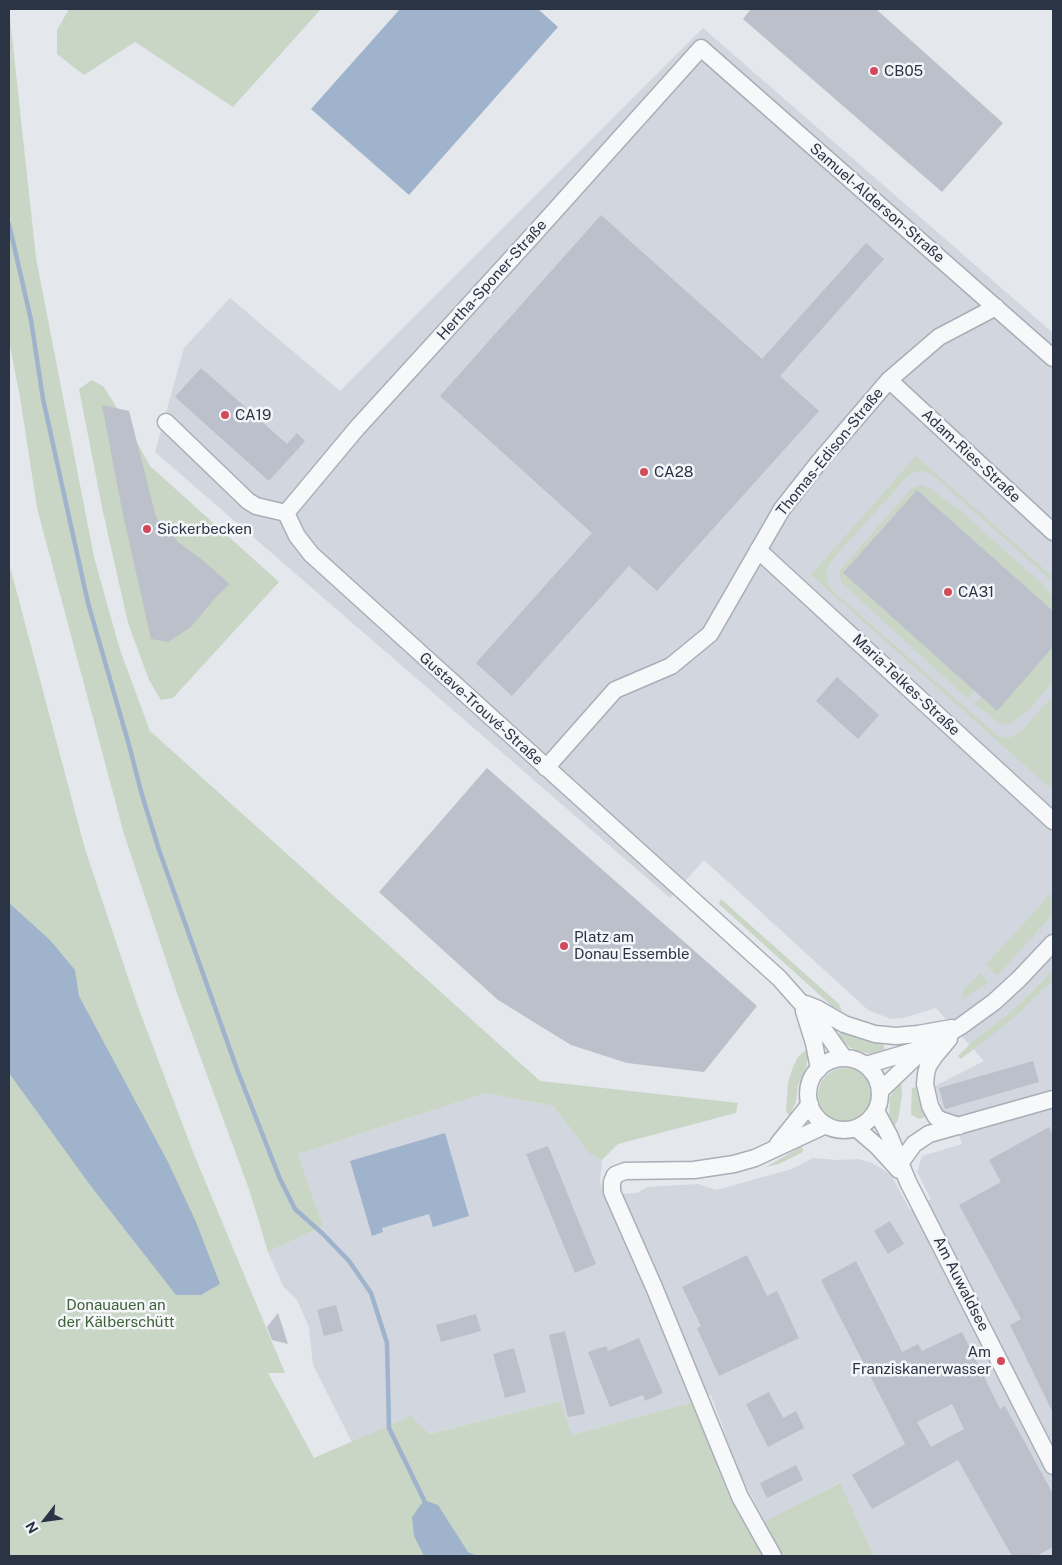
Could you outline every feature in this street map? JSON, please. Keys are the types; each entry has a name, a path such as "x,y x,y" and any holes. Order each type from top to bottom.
{"street":[{"name":"Samuel-Alderson-Straße","path":"701,48 1053,358"},
{"name":"Hertha-Sponer-Straße","path":"286,513 357,428 701,48"},
{"name":"Thomas-Edison-Straße","path":"546,768 615,690 671,666 710,634 782,508 888,380 939,337 996,307"},
{"name":"Adam-Ries-Straße","path":"888,380 1051,525"},
{"path":"166,422 248,501 261,508 286,513"},
{"name":"Gustave-Trouvé-Straße","path":"286,513 297,536 311,554 772,971 819,1022 844,1058"},
{"name":"Maria-Telkes-Straße","path":"758,550 1053,821"},
{"path":"880,1091 925,1048 961,1026 1005,992 1053,943"},
{"name":"Gustave-Trouvé-Straße","path":"800,1001 844,1024 875,1034 896,1036 918,1034 961,1026"},
{"name":"Gustave-Trouvé-Straße","path":"800,1001 808,1022 819,1068"},
{"path":"959,1126 936,1117 930,1106 925,1084 926,1074 934,1057 961,1026"},
{"path":"866,1065 925,1048"},
{"path":"835,1059 852,1059 866,1065 878,1081 880,1091 876,1112 864,1124 856,1128 841,1130 826,1125 819,1119 810,1104 810,1085 813,1076 819,1068 835,1059"},
{"path":"901,1162 909,1149 918,1140 929,1134 1053,1100"},
{"path":"775,1148 810,1104"},
{"name":"Am Auwaldsee","path":"876,1112 889,1135 908,1182 1053,1466"},
{"path":"773,1556 740,1497 654,1287 612,1192 612,1182 615,1175 624,1171 694,1170 734,1164 755,1158 826,1125"},
{"name":"Am Auwaldsee","path":"856,1128 890,1158 908,1182"}],"shaded area":[{"path":"703,28 1053,333 1053,1556 874,1556 839,1483 765,1522 738,1471 711,1395 693,1402 572,1435 560,1401 357,1452 313,1365 309,1327 297,1300 283,1286 268,1252 323,1226 298,1154 486,1093 553,1106 590,1154 602,1160 600,1182 607,1195 637,1193 647,1187 698,1184 716,1190 792,1169 813,1158 859,1159 872,1163 891,1175 910,1210 931,1199 917,1172 922,1156 962,1144 952,1117 943,1113 935,1086 984,1061 936,1008 903,1018 891,1019 868,1010 704,860 670,898 155,452 184,348 230,298 340,391"}],"green space":[{"path":"9,9 36,258 94,557 120,650 150,731 540,1081 738,1103 736,1113 618,1144 602,1160 590,1154 553,1106 486,1093 298,1154 323,1226 268,1252 250,1192 178,996 124,834 37,508 20,397 9,341"},
{"path":"69,9 321,9 233,107 135,42 84,75 57,54 57,30"},
{"path":"92,380 104,387 150,466 279,582 173,698 161,700 149,680 128,623 103,512 79,389"},
{"path":"916,456 1053,577 1053,582 932,474 923,471 911,473 830,562 827,571 829,586 998,736 1009,738 1019,733 1053,696 1053,782 1049,787 811,575"},
{"path":"921,485 929,488 958,509 1040,582 1053,597 1053,611 917,490 843,573 975,691 968,699 842,583 840,577 839,571 911,489"},
{"name":"Donauauen an der Kälberschütt","path":"9,563 85,849 137,1004 193,1152 285,1373 268,1373 314,1458 411,1416 429,1434 560,1401 572,1435 693,1402 726,1488 748,1530 840,1483 874,1556 9,1556"},
{"path":"1053,647 1053,682 1030,708 1012,723 1004,725 999,723 975,704 981,697 997,710"},
{"path":"1053,891 1053,914 997,976 986,965"},
{"path":"721,899 839,1004 842,1011 833,1007 719,904"},
{"path":"1053,970 1053,980 1011,1020 961,1059 958,1056 1028,996"},
{"path":"980,973 988,982 961,1000 964,989"},
{"path":"844,1030 883,1044 886,1053 870,1054 851,1048 837,1035"},
{"path":"807,1049 806,1067 798,1085 796,1101 790,1115 786,1112 788,1083 798,1057"},
{"path":"845,1068 855,1070 864,1076 870,1085 872,1095 870,1105 864,1114 855,1120 845,1122 835,1120 826,1114 820,1105 818,1095 820,1085 826,1076 835,1070"},
{"path":"901,1081 902,1095 899,1115 893,1127 889,1117 890,1098"},
{"path":"916,1087 925,1117 920,1119 911,1115 912,1088"},
{"path":"802,1146 803,1151 801,1153 779,1164 766,1167"}],"water":[{"path":"400,9 538,9 558,27 409,195 311,109"},
{"path":"9,903 50,940 75,970 79,996 168,1162 196,1222 220,1284 201,1295 176,1295 90,1185 9,1073"},
{"path":"445,1133 469,1216 433,1227 429,1214 382,1228 383,1232 372,1236 350,1161"},
{"path":"424,1500 438,1505 468,1552 477,1556 424,1556 414,1536 412,1517"}],"building":[{"name":"CB05","path":"751,9 876,9 1003,123 942,192 743,19"},
{"name":"CA28","path":"601,215 762,359 866,243 884,259 780,376 819,411 657,591 629,566 512,696 476,663 592,533 440,396"},
{"name":"CA19","path":"201,368 287,444 297,433 305,441 269,481 175,397"},
{"name":"Sickerbecken","path":"102,405 129,411 156,517 178,542 230,584 215,598 191,627 168,642 151,639 122,510"},
{"name":"CA31","path":"917,490 1053,611 1053,647 997,711 843,573"},
{"path":"837,677 879,715 858,739 816,701"},
{"name":"Platz am Donau Essemble","path":"487,768 757,1006 704,1072 627,1063 571,1045 498,1000 379,892"},
{"path":"1033,1061 1039,1082 945,1109 939,1088"},
{"path":"1049,1127 1053,1135 1053,1413 1010,1325 1021,1319 959,1205 1001,1182 989,1160"},
{"path":"548,1146 596,1264 575,1273 526,1154"},
{"path":"890,1221 904,1244 888,1254 874,1231"},
{"path":"747,1255 767,1296 777,1291 799,1338 719,1376 697,1328 701,1326 682,1287"},
{"path":"856,1261 902,1352 918,1344 922,1351 962,1332 1000,1409 1005,1406 1053,1494 1053,1547 1036,1556 1012,1556 958,1460 872,1509 852,1475 905,1444 821,1280","holes":["952,1404 964,1429 931,1447 917,1422"]},
{"path":"336,1305 343,1331 324,1336 317,1310"},
{"path":"278,1313 288,1344 272,1340 267,1327"},
{"path":"476,1314 481,1331 441,1342 436,1325"},
{"path":"565,1331 585,1414 568,1417 549,1335"},
{"path":"639,1338 663,1393 645,1401 643,1395 610,1407 588,1352 606,1346 608,1351"},
{"path":"514,1348 526,1392 505,1398 493,1354"},
{"path":"769,1392 783,1418 796,1411 804,1428 768,1447 746,1404"},
{"path":"796,1465 803,1480 767,1498 760,1483"}],"waterway":[{"path":"9,224 31,320 43,399 88,603 159,850 238,1072 280,1179 295,1209 349,1261 371,1293 387,1343 389,1428 424,1500"}],"place":[{"name":"CB05","path":"874,71"},
{"name":"CA19","path":"225,415"},
{"name":"CA28","path":"644,472"},
{"name":"Sickerbecken","path":"147,529"},
{"name":"CA31","path":"948,592"},
{"name":"Platz am Donau Essemble","path":"564,946"},
{"name":"Am Franziskanerwasser","path":"1001,1361"}]}
